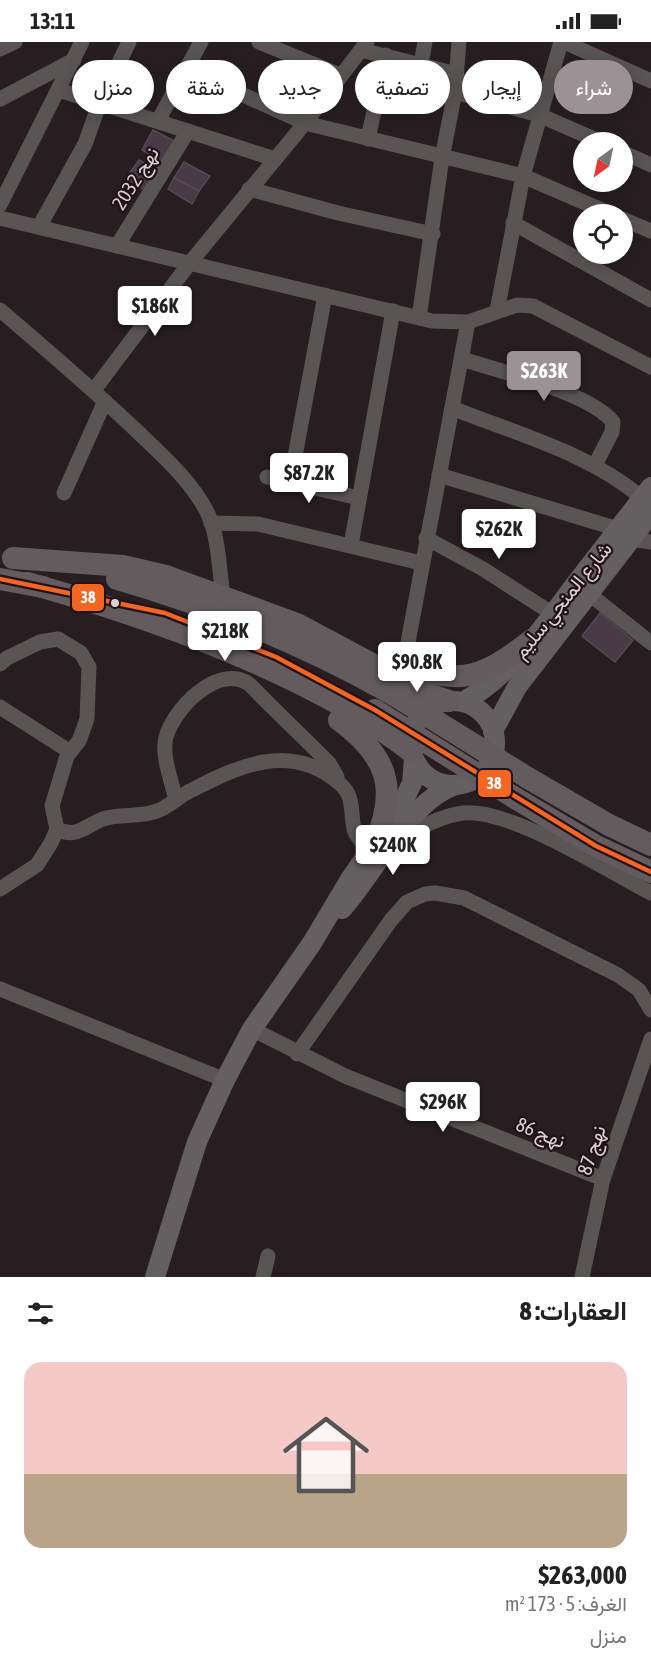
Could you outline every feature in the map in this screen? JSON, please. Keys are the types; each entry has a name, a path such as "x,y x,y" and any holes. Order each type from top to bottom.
{"highway":[{"path":"6,557 123,566 166,576 223,595 431,675 455,678 474,675 502,664 533,639"},
{"path":"6,557 114,579 178,597 275,635 389,692 528,778 609,825 651,845"},
{"path":"0,579 165,613 276,657 375,710 596,846 651,872"},
{"path":"28,583 82,598 255,664 338,705 394,738 413,756"},
{"path":"297,624 428,694 456,701"},
{"path":"255,664 333,715 360,736 374,751 387,781 389,795 380,845"}],"main road":[{"name":"شارع المنجي سليم","path":"493,731 517,687 588,593 648,500"},
{"name":"شارع المنجي سليم","path":"456,701 481,692 500,676 625,534"},
{"path":"155,1277 197,1142 225,1080 252,1029 380,845 424,803 444,788 478,777 488,767 494,753 493,731 482,712 456,701 438,703 419,718 413,728 415,771 408,794 380,845 360,890 312,943"},
{"path":"413,756 431,779 456,785"}],"street":[{"path":"0,49 15,42"},
{"path":"74,60 82,42"},
{"path":"120,60 129,42"},
{"path":"191,60 201,42"},
{"path":"259,42 303,60"},
{"path":"422,60 425,42"},
{"path":"419,318 433,234 442,158 455,92 459,42"},
{"path":"497,311 523,176 562,42 651,81"},
{"path":"343,71 364,46 405,60"},
{"path":"368,139 386,55"},
{"path":"0,99 72,61"},
{"path":"0,205 72,64"},
{"path":"450,72 457,74"},
{"path":"59,90 72,94"},
{"path":"455,92 539,115 578,132"},
{"path":"246,96 305,123 523,176 589,204"},
{"path":"158,121 166,106"},
{"path":"39,227 80,153 95,114"},
{"path":"137,114 275,159"},
{"path":"64,493 100,396 189,264 312,114"},
{"name":"نهج 2032","path":"117,246 188,131"},
{"path":"633,157 651,165"},
{"path":"249,189 338,213 433,234"},
{"path":"0,218 444,323 468,322 517,305 533,306 649,361"},
{"path":"513,223 651,300"},
{"path":"633,224 651,231"},
{"path":"290,483 325,295"},
{"path":"0,310 100,396 172,465 204,506 211,523 223,595"},
{"path":"351,545 393,311"},
{"path":"406,653 421,563 468,322"},
{"path":"462,359 555,389 605,414 613,422 612,432 595,465"},
{"path":"453,408 595,465 648,500"},
{"path":"439,475 651,542"},
{"path":"267,477 359,498"},
{"path":"211,523 249,523 421,563"},
{"path":"426,538 483,569 553,614"},
{"path":"588,593 651,643"},
{"path":"0,664 6,657 50,639 65,642 81,653 89,667 87,719 79,741 69,751 52,806 57,829 45,856 37,865 0,889"},
{"path":"176,800 166,756 166,738 177,716 208,685 223,679 246,682 329,763 352,799 354,830 380,845 449,816 465,813 496,816 530,830 651,893"},
{"path":"0,707 69,751"},
{"path":"57,829 64,833 76,833 104,819 154,812 196,789 267,760 298,759 322,770 342,784"},
{"path":"297,1054 391,920 407,902 425,894 448,894 485,907 604,966 631,983 650,1005"},
{"path":"0,989 225,1080"},
{"name":"نهج 86","path":"252,1029 345,1077 603,1179"},
{"name":"نهج 87","path":"582,1277 603,1179 651,1039"},
{"path":"263,1277 268,1256"}],"building":[{"path":"153,130 178,143 166,164 142,150"},
{"path":"139,160 159,171 147,192 126,178"},
{"path":"184,162 210,176 199,191 174,178"},
{"path":"174,178 199,191 192,204 168,189"},
{"path":"600,613 633,640 615,662 582,636"}],"transit line":[{"name":"38","path":"0,579 165,613 276,657 375,710 596,846 651,872"}]}
